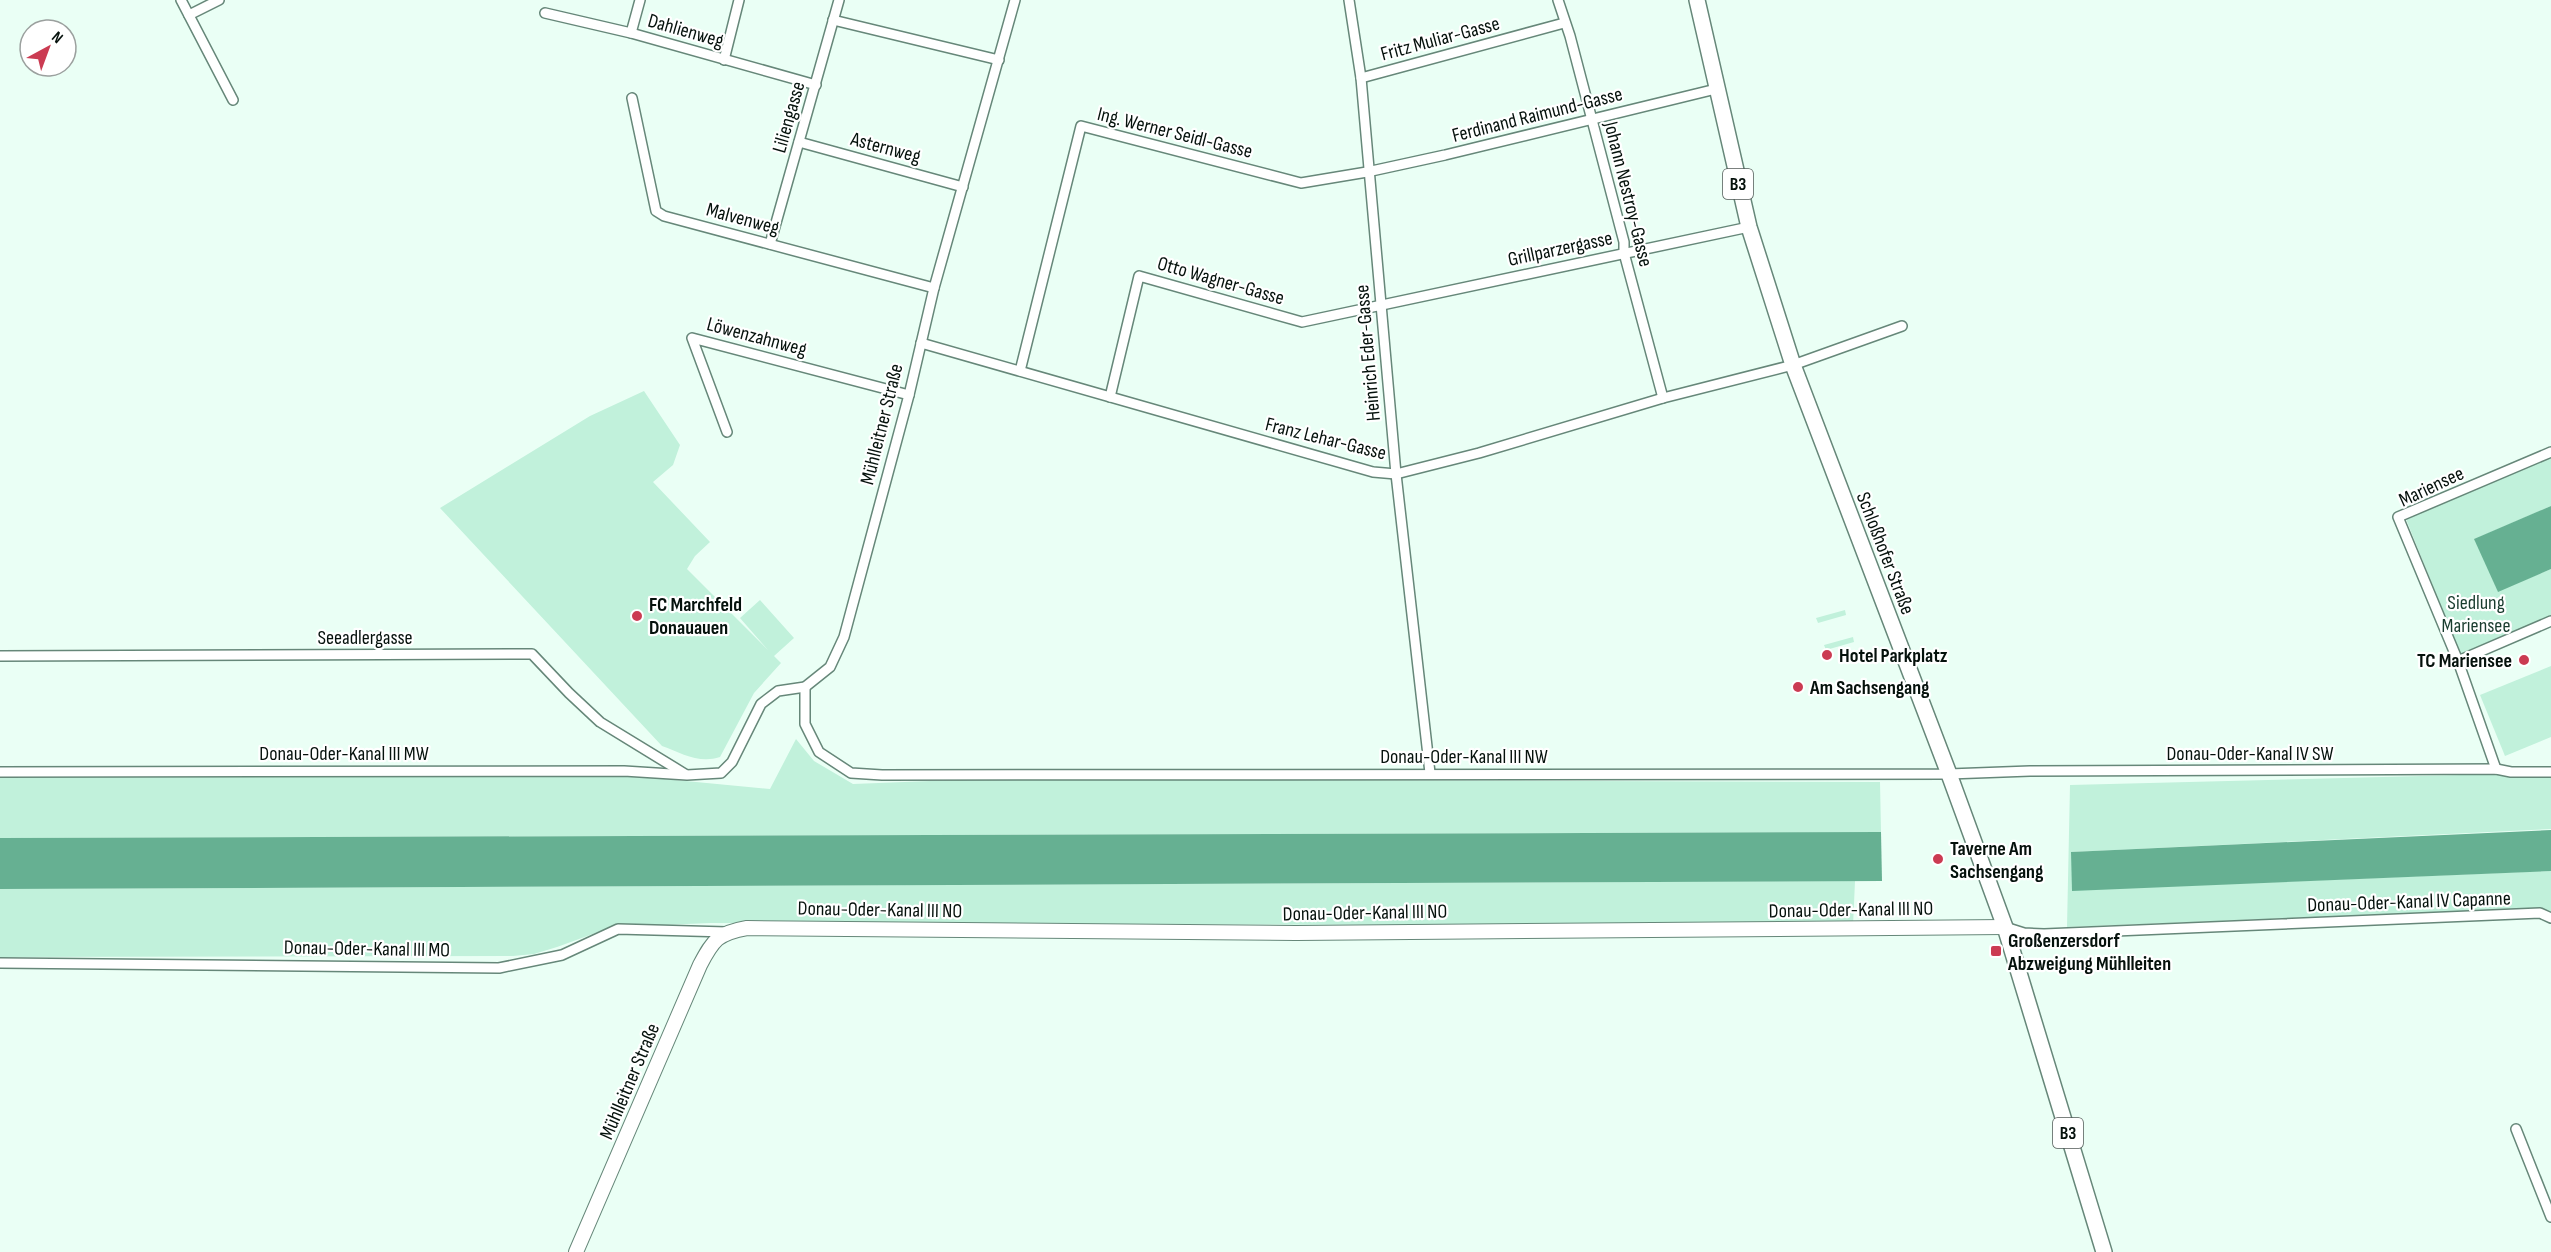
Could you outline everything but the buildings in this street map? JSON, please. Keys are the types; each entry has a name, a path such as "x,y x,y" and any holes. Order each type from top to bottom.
{"main road":[{"name":"Schloßhofer Straße","path":"1697,0 1749,227 1792,365 1949,774 2004,927 2104,1252"}],"street":[{"path":"181,0 233,100"},
{"path":"189,15 219,0"},
{"path":"631,33 640,0"},
{"path":"724,60 739,0"},
{"name":"Liliengasse","path":"770,244 839,0"},
{"name":"Mühlleitner Straße","path":"687,775 721,773 732,762 761,704 778,690 805,687 830,667 844,637 909,395 934,288 1015,0"},
{"name":"Heinrich Eder-Gasse","path":"1349,0 1361,78 1367,172 1396,474 1430,773"},
{"name":"Johann Nestroy-Gasse","path":"1558,0 1592,119 1624,242 1624,253 1663,398"},
{"name":"Dahlienweg","path":"545,13 631,33 816,85"},
{"path":"833,20 999,60"},
{"name":"Fritz Muliar-Gasse","path":"1361,78 1564,23"},
{"name":"Ferdinand Raimund-Gasse","path":"1367,172 1716,89"},
{"name":"Malvenweg","path":"632,98 657,211 664,216 934,288"},
{"name":"Ing. Werner Seidl-Gasse","path":"1020,371 1081,126 1301,183 1367,172"},
{"name":"Asternweg","path":"800,142 963,187"},
{"name":"Grillparzergasse","path":"1380,306 1749,227"},
{"name":"Otto Wagner-Gasse","path":"1110,397 1139,276 1302,321 1380,306"},
{"name":"Franz Lehar-Gasse","path":"921,342 1373,472 1396,474 1479,453 1663,398 1792,365 1902,326"},
{"name":"Löwenzahnweg","path":"728,432 692,338 909,395"},
{"name":"Mariensee","path":"2496,770 2458,661 2398,517 2551,452"},
{"path":"2458,661 2551,621"},
{"name":"Seeadlergasse","path":"0,656 532,654 600,722 687,775"},
{"name":"Donau-Oder-Kanal III NW","path":"805,687 805,724 819,752 851,773 882,775 1949,774"},
{"name":"Donau-Oder-Kanal IV SW","path":"1949,774 2030,771 2496,770 2551,772"},
{"name":"Donau-Oder-Kanal III MW","path":"0,772 624,771 687,775"},
{"name":"Donau-Oder-Kanal IV Capanne","path":"2004,927 2024,933 2044,934 2540,913 2551,918"},
{"name":"Donau-Oder-Kanal III NO","path":"727,932 747,928 1296,933 2004,927"},
{"name":"Donau-Oder-Kanal III MO","path":"0,963 499,968 562,955 618,929 727,932"},
{"name":"Mühlleitner Straße","path":"576,1252 700,965 711,945 727,932"},
{"path":"2516,1129 2551,1217"}],"green space":[{"name":"FC Marchfeld Donauauen","path":"644,391 680,445 673,465 653,482 710,542 695,556 687,569 768,650 740,618 760,600 794,638 774,656 781,663 754,693 720,757 712,759 690,757 662,746 440,508 590,416"},
{"name":"Siedlung Mariensee","path":"2551,457 2551,506 2475,539 2498,591 2551,569 2551,616 2460,654 2406,519"},
{"path":"1845,610 1846,615 1818,623 1816,618"},
{"path":"1853,637 1854,642 1826,650 1824,645"},
{"path":"2551,666 2551,737 2505,756 2480,695"},
{"path":"796,739 814,761 853,784 981,779 1880,782 1881,832 0,838 0,776 623,775 770,789"},
{"path":"2499,774 2551,775 2551,829 2072,852 2072,890 2551,871 2551,912 2541,908 2067,927 2070,785"},
{"path":"1855,881 1853,926 711,923 612,927 534,954 513,956 0,957 0,889"}],"shaded area":[{"path":"2551,506 2551,569 2498,592 2474,539"},
{"path":"2551,830 2551,871 2072,891 2071,852"},
{"path":"1881,832 1882,881 0,889 0,838"}],"place":[{"name":"FC Marchfeld Donauauen","path":"637,616"},
{"name":"Hotel Parkplatz","path":"1827,655"},
{"name":"TC Mariensee","path":"2524,660"},
{"name":"Am Sachsengang","path":"1798,687"},
{"name":"Taverne Am Sachsengang","path":"1938,859"},
{"name":"Großenzersdorf Abzweigung Mühlleiten","path":"1996,951"}]}
